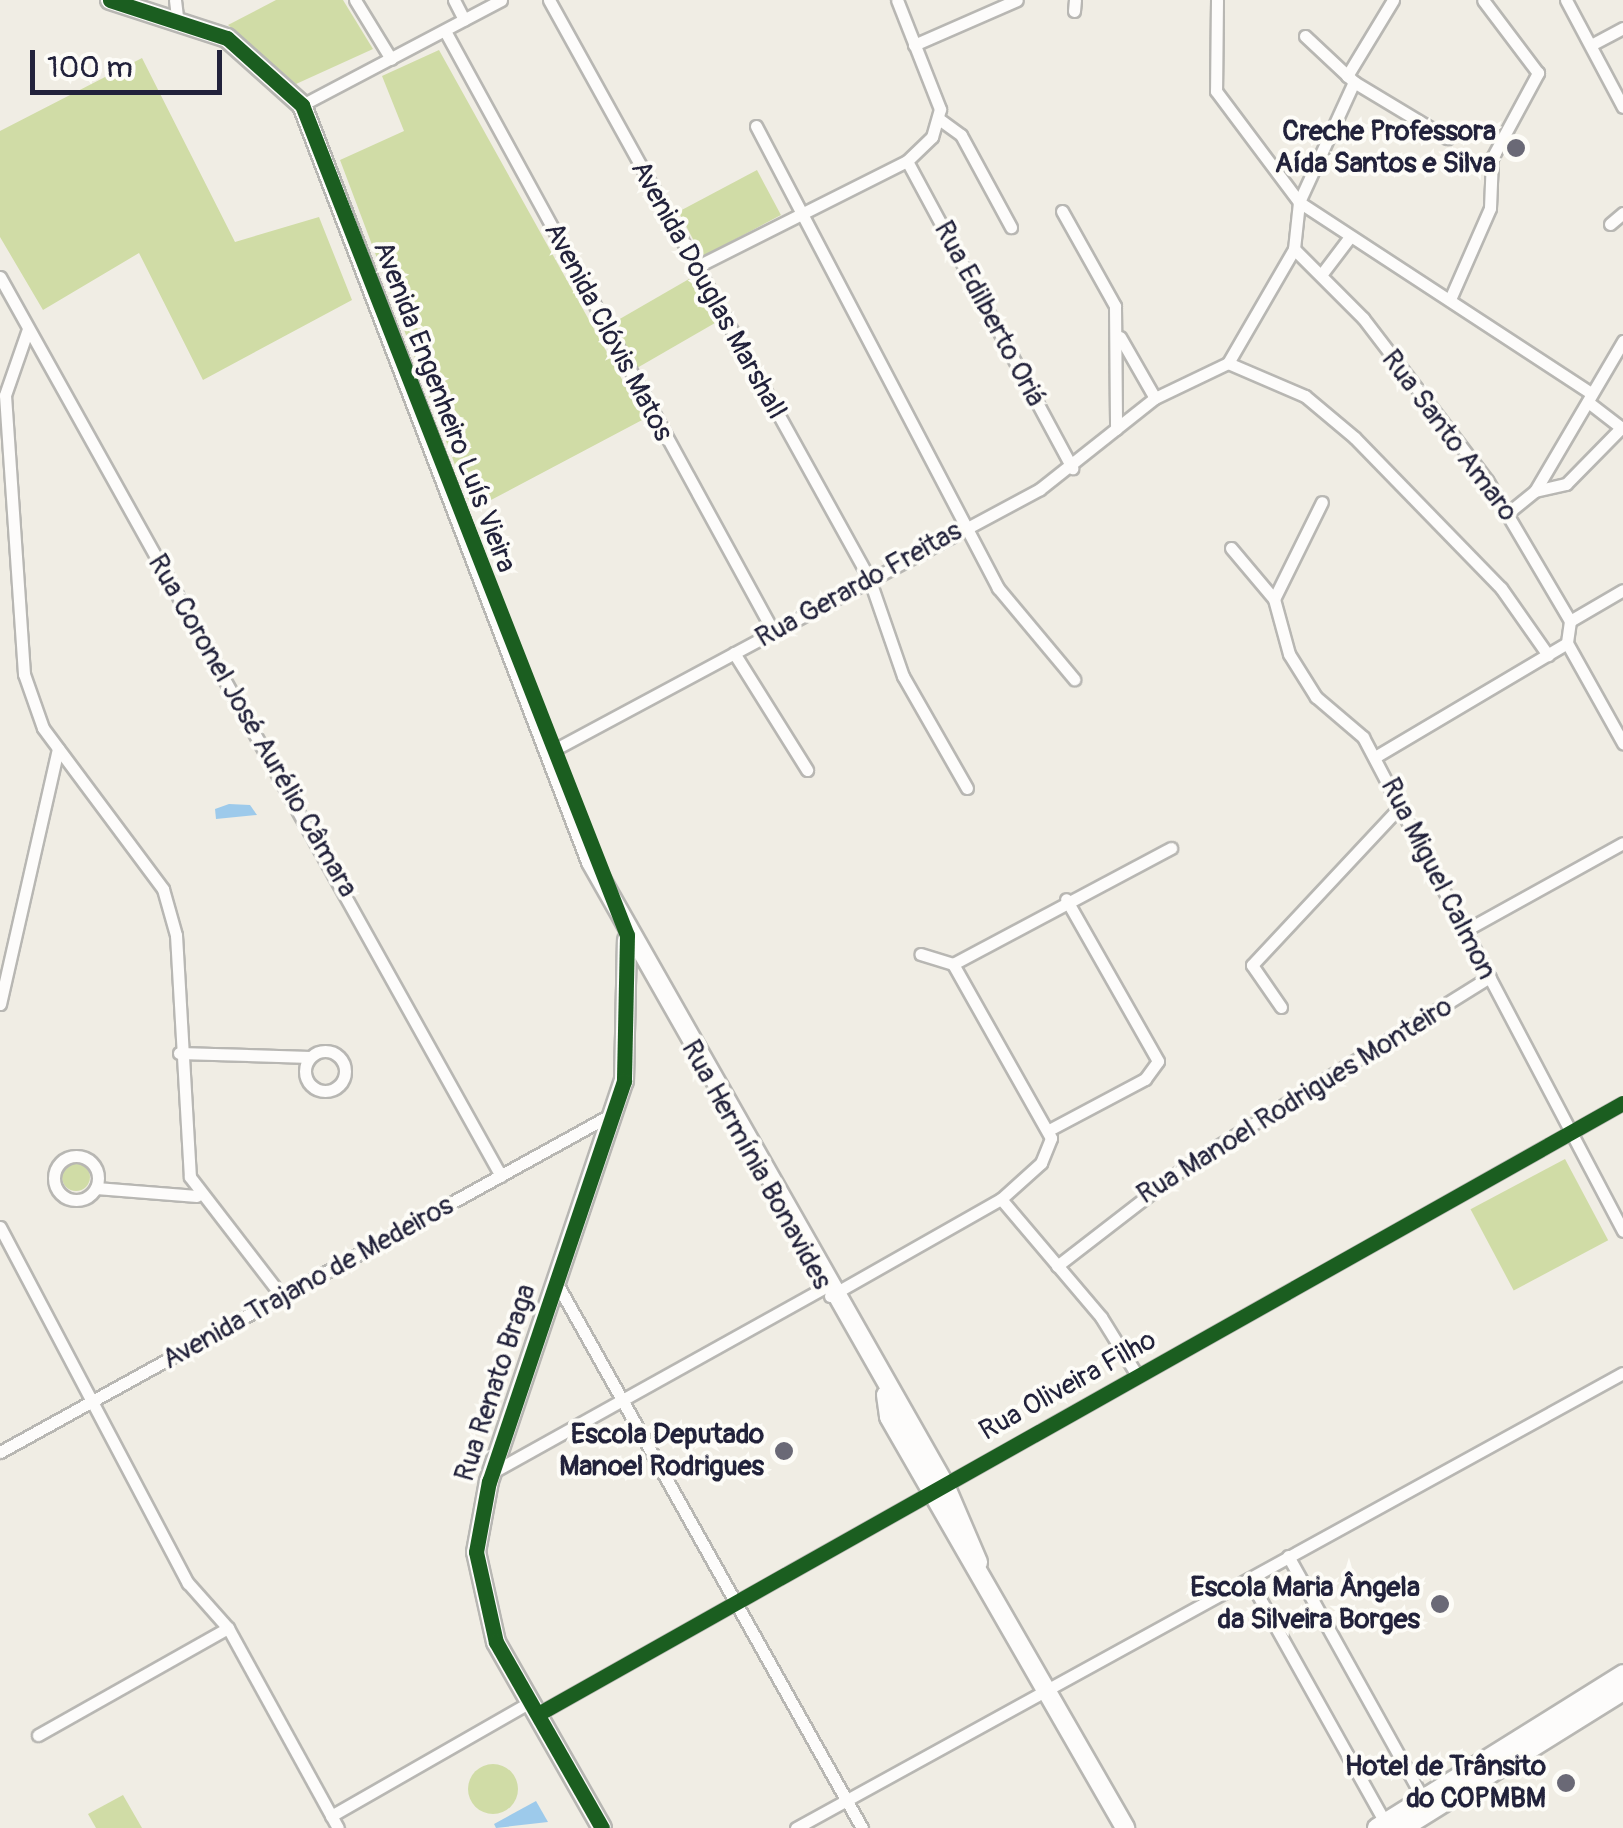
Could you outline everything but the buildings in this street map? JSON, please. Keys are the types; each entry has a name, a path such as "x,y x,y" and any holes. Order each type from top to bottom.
{"main road":[{"name":"Avenida Engenheiro Luís Vieira","path":"112,0 176,8 242,47 302,105 550,752 626,935"},
{"name":"Rua Renato Braga","path":"602,1828 496,1642 478,1579 479,1517 616,1112 630,1046 626,935"},
{"name":"Rua Hermínia Bonavides","path":"626,935 1125,1828"},
{"path":"1426,1804 1623,1674"},
{"path":"1388,1827 1623,1691"}],"street":[{"path":"356,0 391,60"},
{"path":"454,0 464,20"},
{"path":"302,105 501,0"},
{"name":"Avenida Douglas Marshall","path":"549,0 869,578 903,676 967,788"},
{"path":"896,0 940,119 961,135 1011,227"},
{"path":"914,45 1017,0"},
{"path":"1216,0 1216,91 1299,202 1349,238 1451,298 1590,398 1622,428 1566,484 1535,491"},
{"path":"1394,0 1351,79 1299,202 1294,249 1228,363 1314,401 1355,438 1501,588 1548,655"},
{"path":"1451,298 1490,208 1492,158 1535,78 1484,0"},
{"path":"1566,0 1623,107"},
{"path":"1591,46 1623,28"},
{"name":"Avenida Clóvis Matos","path":"446,31 773,631"},
{"path":"1305,36 1351,79 1447,138"},
{"path":"694,268 907,161 940,119"},
{"path":"756,126 808,210 965,527 1036,643 1074,679"},
{"name":"Rua Edilberto Oriá","path":"907,161 1072,468"},
{"path":"1062,211 1112,296 1118,332 1116,429"},
{"path":"1610,224 1623,213"},
{"path":"1322,274 1349,238"},
{"name":"Rua Santo Amaro","path":"1294,249 1322,274 1509,512 1570,621"},
{"name":"Rua Coronel José Aurélio Câmara","path":"0,278 501,1176"},
{"path":"28,329 5,380 7,574 24,674 58,748 171,908 179,1053 197,1196 284,1299"},
{"path":"1118,332 1155,398"},
{"path":"1509,512 1535,491 1623,341"},
{"name":"Rua Gerardo Freitas","path":"550,752 1072,468 1155,398 1228,363"},
{"path":"1274,599 1322,502"},
{"name":"Rua Miguel Calmon","path":"1231,548 1274,599 1292,661 1374,756 1623,1231"},
{"path":"1623,590 1570,621 1567,643 1623,743"},
{"path":"1374,756 1567,643"},
{"path":"734,653 808,770"},
{"path":"0,1004 58,748"},
{"path":"1281,1007 1252,965 1400,806"},
{"path":"1466,930 1623,843"},
{"path":"953,964 1066,899 1170,848"},
{"path":"1049,1130 1158,1068 1066,899"},
{"path":"493,1472 1001,1199 1041,1163 1049,1130 953,964 921,954"},
{"name":"Rua Manoel Rodrigues Monteiro","path":"1058,1266 1189,1164 1489,977"},
{"path":"179,1053 310,1058"},
{"name":"Rua Oliveira Filho","path":"331,1816 938,1488 1623,1102"},
{"name":"Avenida Trajano de Medeiros","path":"0,1452 284,1299 616,1112"},
{"path":"96,1188 197,1196"},
{"path":"1001,1199 1058,1266 1137,1375"},
{"path":"0,1227 188,1583 228,1628 338,1828"},
{"path":"556,1282 737,1598 862,1828"},
{"path":"796,1828 1623,1372"},
{"path":"1288,1556 1426,1804"},
{"path":"1249,1580 1388,1827"},
{"path":"38,1735 228,1628"}],"green space":[{"path":"276,0 343,0 373,49 296,84 228,25"},
{"path":"439,50 644,419 472,510 340,160 404,131 382,76"},
{"path":"142,58 235,242 319,217 352,300 203,380 139,253 43,310 0,237 0,131"},
{"path":"757,170 781,215 702,257 678,212"},
{"path":"689,279 714,323 637,368 612,324"},
{"path":"1565,1159 1608,1240 1514,1290 1471,1209"},
{"path":"76,1163 86,1167 90,1177 86,1187 76,1191 66,1187 62,1177 66,1167"},
{"path":"493,1764 510,1772 518,1789 510,1806 493,1814 476,1806 468,1789 476,1772"},
{"path":"123,1795 142,1828 96,1828 88,1814"}],"water":[{"path":"229,804 250,805 257,815 216,819 215,809"},
{"path":"536,1801 548,1822 496,1828 494,1824"}],"cycle path":[{"path":"110,0 227,38 302,105 627,935 624,1081 489,1481 476,1552 496,1642 602,1828"},
{"path":"538,1714 1623,1103"}],"place":[{"name":"Creche Professora Aída Santos e Silva","path":"1516,148"},
{"name":"Escola Deputado Manoel Rodrigues","path":"784,1451"},
{"name":"Escola Maria Ângela da Silveira Borges","path":"1440,1604"},
{"name":"Hotel de Trânsito do COPMBM","path":"1566,1783"}]}
